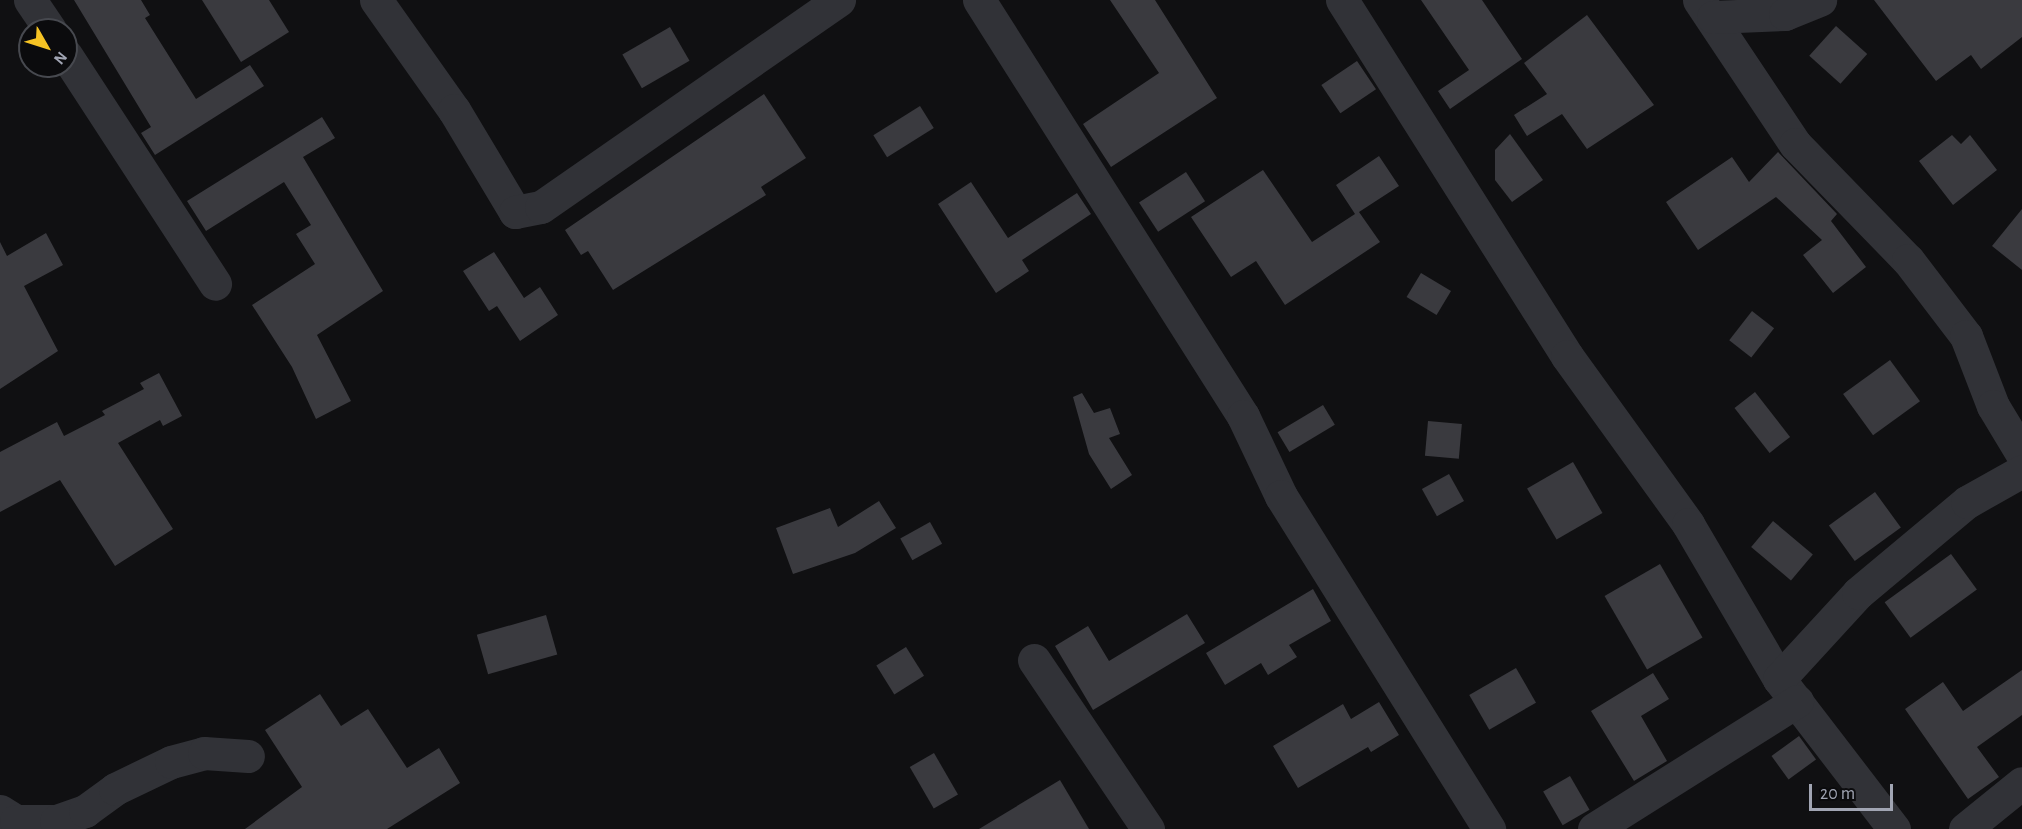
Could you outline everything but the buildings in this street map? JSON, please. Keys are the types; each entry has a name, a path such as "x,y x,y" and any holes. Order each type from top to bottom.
{"street":[{"path":"30,0 42,18"},
{"path":"376,0 454,110 491,180 515,212 541,207 838,0"},
{"path":"979,0 1243,416 1281,496 1489,829"},
{"path":"1342,0 1567,356 1688,524 1788,690 1894,829"},
{"path":"1706,8 1785,14 1820,0"},
{"path":"1706,8 1795,144 1908,260 1966,336 1993,406 2022,454"},
{"path":"78,73 215,284"},
{"path":"1594,829 1788,690 1857,593 1967,502 2022,471"},
{"path":"1034,660 1148,829"},
{"path":"0,811 16,821 56,821 85,811 115,789 171,762 204,753 248,756"},
{"path":"1965,829 2022,783"}]}
